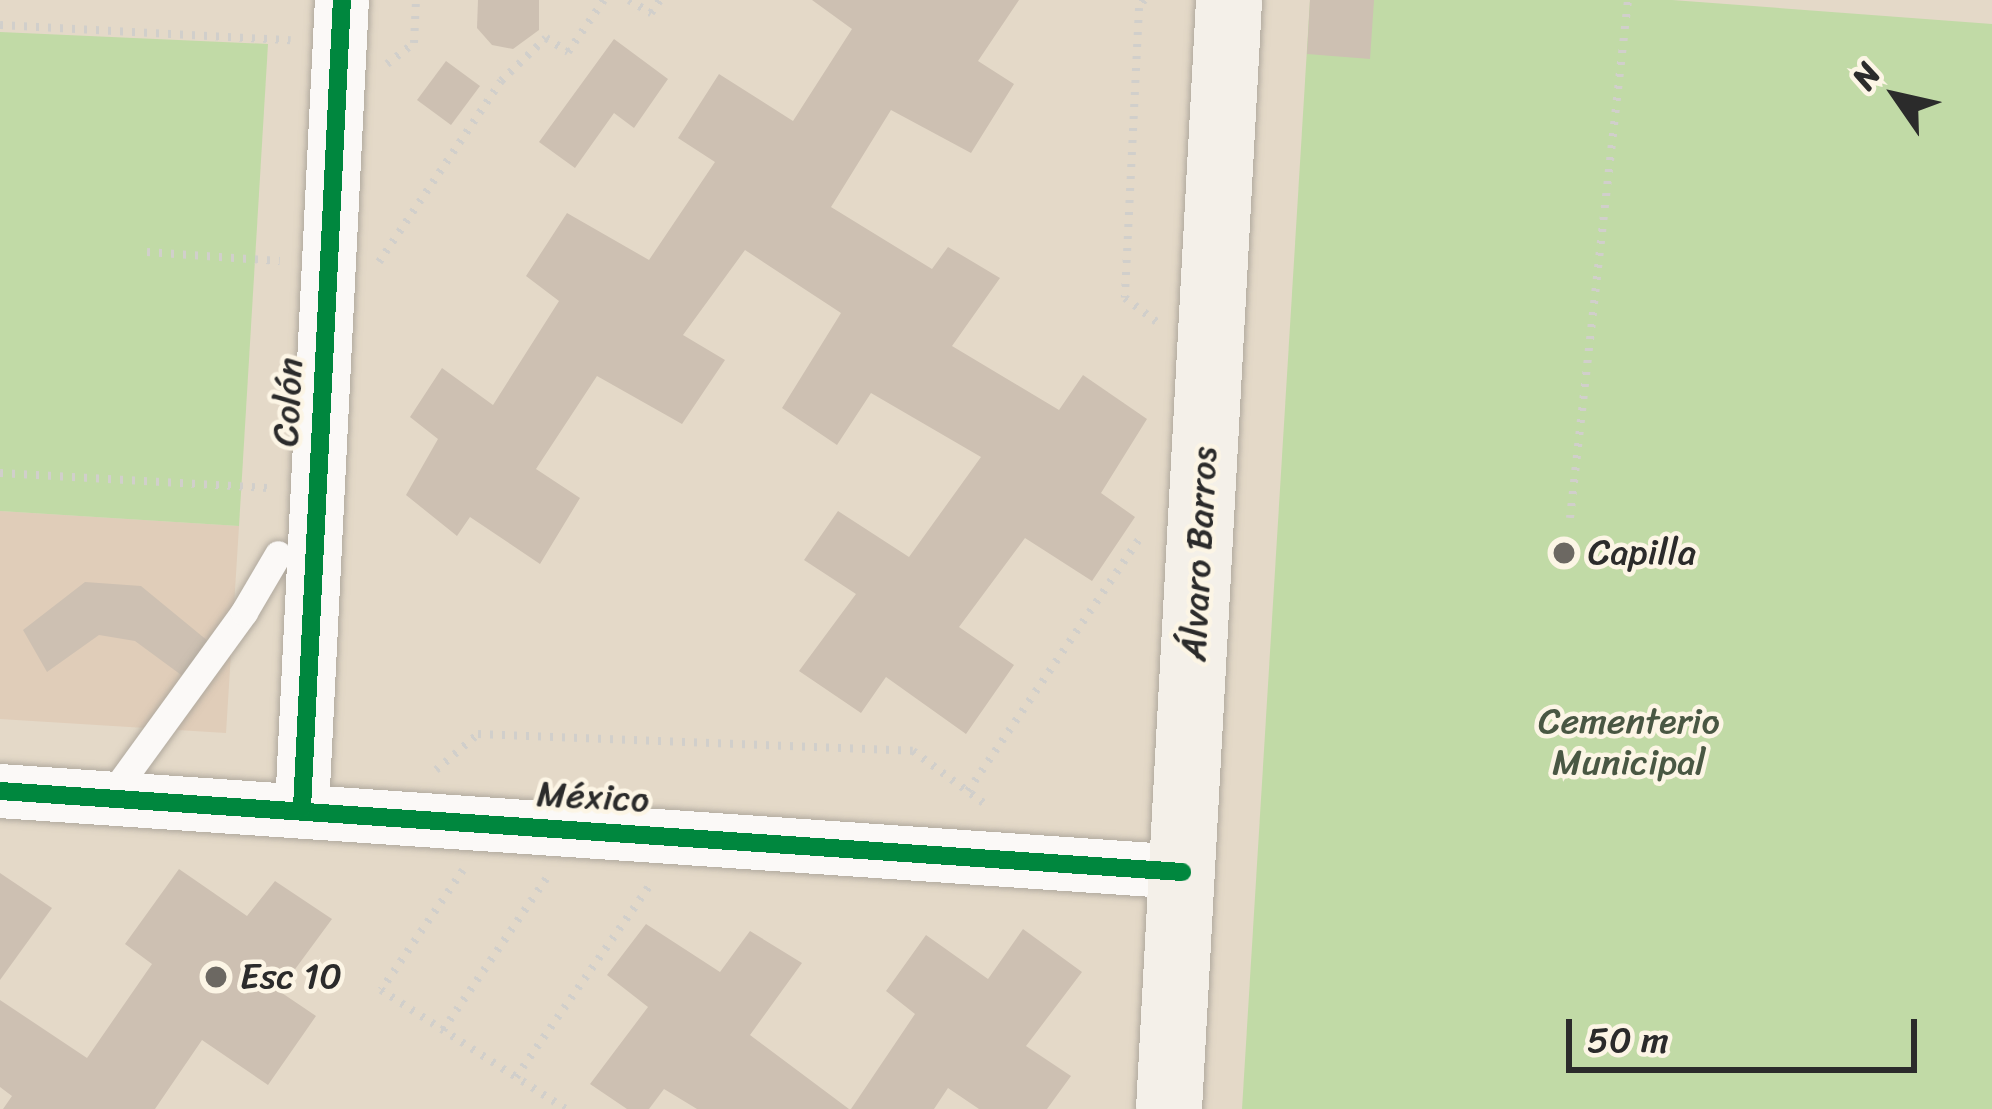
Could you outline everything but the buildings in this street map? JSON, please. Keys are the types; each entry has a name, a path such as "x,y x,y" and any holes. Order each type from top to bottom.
{"main road":[{"name":"Álvaro Barros","path":"1169,1109 1229,0"}],"street":[{"name":"Colón","path":"284,808 278,554 282,488 306,246 342,0"},
{"name":"Colón","path":"284,808 306,246 305,20"},
{"name":"México","path":"0,791 384,813 494,825 1182,872"}],"lane":[{"path":"109,797 244,612 278,554"}],"path":[{"path":"375,268 501,81 546,38 568,52 604,0"},
{"path":"629,0 651,13 660,0"},
{"path":"1144,0 1139,8 1125,298 1211,365"},
{"path":"1570,518 1628,0"},
{"path":"0,25 305,20"},
{"path":"147,252 306,246"},
{"path":"0,472 282,488"},
{"path":"968,791 1152,520"},
{"path":"384,813 478,734 913,751 1061,863"},
{"path":"494,825 381,990 566,1109"},
{"path":"443,1030 579,830"},
{"path":"516,1077 684,836"}],"shaded area":[{"path":"0,511 239,526 226,733 0,719"}],"green space":[{"name":"Cementerio Municipal","path":"1310,0 1672,0 1992,24 1992,1109 1242,1109"},
{"path":"0,32 268,44 239,526 0,511"}],"cycle path":[{"path":"302,808 342,0"},
{"path":"0,791 1182,872"}],"place":[{"name":"Capilla","path":"1564,553"},
{"name":"Esc 10","path":"216,977"}]}
